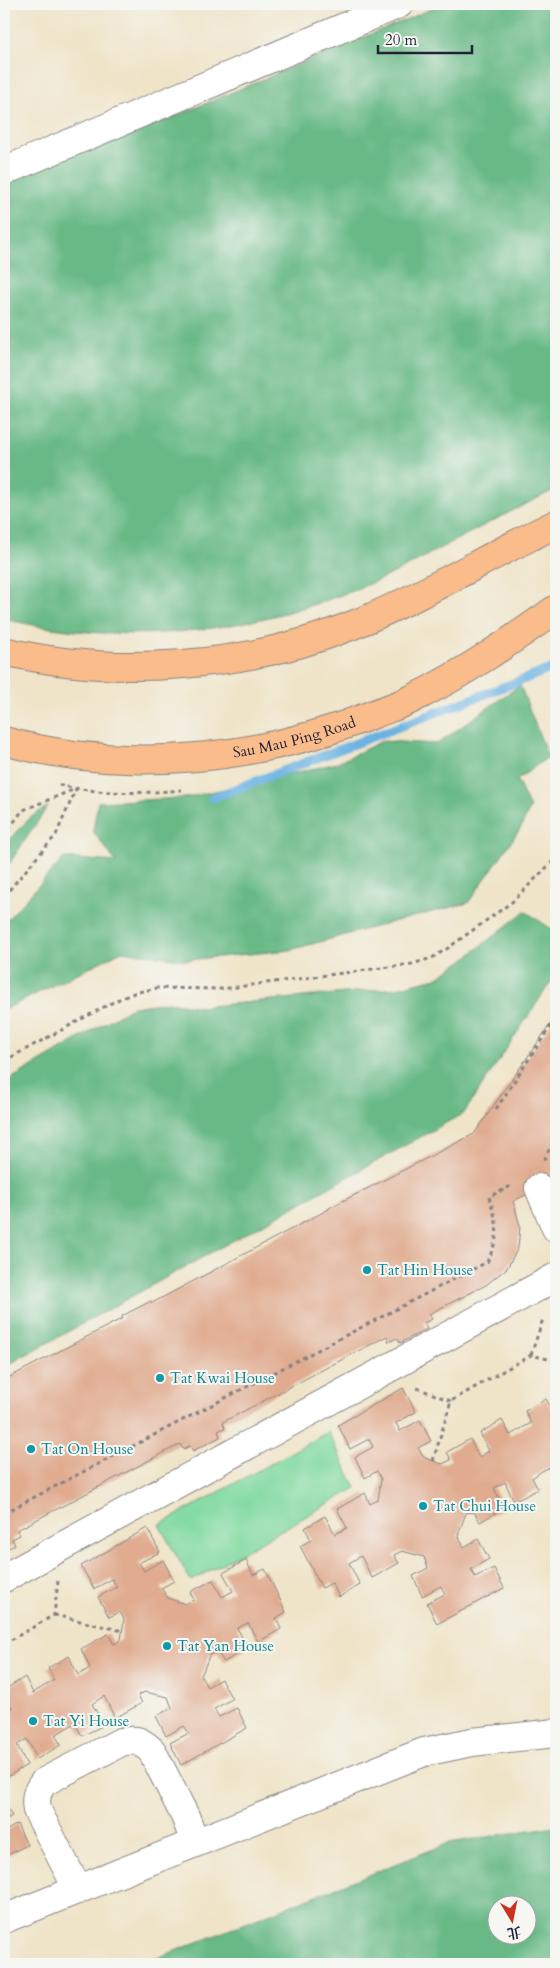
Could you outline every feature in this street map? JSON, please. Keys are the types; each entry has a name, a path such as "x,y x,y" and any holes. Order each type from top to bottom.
{"main road":[{"path":"4,651 66,662 114,665 162,665 211,661 259,653 306,641 352,626 396,606 556,524"},
{"name":"Sau Mau Ping Road","path":"4,741 29,748 91,757 173,760 255,750 335,730 412,699 483,658 556,608"}],"lane":[{"path":"4,171 399,4"},
{"path":"531,1179 556,1228"},
{"path":"4,1578 556,1277"},
{"path":"4,1919 424,1752 472,1742 556,1733"},
{"path":"78,1890 37,1810 38,1790 44,1782 121,1742 135,1739 145,1744 152,1751 185,1816 195,1842"}],"path":[{"path":"4,834 23,810 76,789 56,835 4,896"},
{"path":"4,1060 117,1000 134,993 157,988 221,989 412,964 432,958 512,902 556,858"},
{"path":"496,1109 556,1018"},
{"path":"4,1513 487,1262 496,1244 498,1223 489,1197 531,1179 556,1136"},
{"path":"433,1461 451,1401 531,1355 546,1312"},
{"path":"531,1355 556,1361"},
{"path":"54,1616 123,1631"}],"green space":[{"path":"443,4 556,4 556,489 381,579 289,612 243,623 196,630 148,634 100,633 52,628 4,619 4,162 59,158 142,130"},
{"path":"520,685 548,757 517,780 530,808 520,829 468,903 290,950 186,960 122,951 4,1010 4,923 64,858 116,862 93,831 98,802 185,798 337,763 382,741 437,744"},
{"path":"48,806 4,870 4,844 30,818"},
{"path":"525,911 556,932 556,974 464,1113 4,1367 4,1083 132,1007 168,1002 200,1007 396,988 436,978 462,961"},
{"path":"328,1432 356,1488 191,1581 159,1525"},
{"path":"556,1826 556,1964 142,1964 449,1843"}],"building":[{"path":"556,1016 556,1181 513,1201 520,1226 518,1248 507,1268 486,1285 429,1314 432,1319 424,1323 427,1329 400,1343 397,1338 389,1342 387,1336 223,1422 225,1428 218,1431 220,1437 193,1451 190,1446 183,1449 180,1444 17,1530 20,1535 12,1539 15,1545 4,1550 4,1380 123,1318 122,1316 151,1301 152,1303 329,1208 474,1134"},
{"name":"Tat Chui House","path":"403,1388 416,1412 396,1423 400,1431 420,1420 431,1441 418,1448 425,1458 442,1464 451,1460 447,1452 470,1439 479,1457 489,1451 480,1433 502,1420 510,1435 531,1423 525,1411 546,1399 556,1417 556,1474 552,1466 542,1471 532,1478 538,1489 514,1502 505,1482 494,1488 504,1508 480,1522 474,1512 466,1513 458,1535 464,1547 478,1539 489,1559 471,1569 475,1577 494,1568 504,1588 437,1624 427,1603 445,1594 441,1586 422,1596 413,1576 428,1568 424,1557 402,1551 394,1555 399,1563 372,1578 361,1556 349,1563 360,1585 339,1597 332,1583 322,1588 300,1546 311,1540 305,1528 325,1516 335,1534 347,1528 337,1509 365,1493 370,1504 378,1500 381,1479 377,1471 365,1478 355,1457 373,1447 369,1439 350,1449 338,1425"},
{"name":"Tat Yan House","path":"147,1528 160,1552 139,1563 144,1571 163,1560 174,1581 161,1588 168,1598 185,1604 194,1600 190,1592 213,1580 222,1597 233,1591 223,1573 246,1560 253,1575 265,1569 286,1612 276,1618 281,1629 258,1642 248,1623 237,1628 248,1648 224,1662 218,1653 210,1654 201,1676 207,1687 221,1679 232,1699 214,1709 219,1717 237,1708 247,1728 181,1765 170,1743 189,1733 184,1726 166,1736 156,1716 172,1708 168,1697 145,1692 138,1695 142,1703 115,1718 104,1696 92,1704 104,1725 82,1736 75,1723 55,1735 61,1745 37,1759 27,1739 17,1745 27,1765 4,1779 4,1713 12,1708 4,1690 25,1677 33,1693 54,1680 48,1668 69,1656 78,1675 90,1668 81,1649 108,1634 114,1644 121,1640 124,1619 120,1612 109,1617 98,1597 117,1587 112,1579 94,1589 81,1566"},
{"path":"4,1801 12,1816 4,1820"},
{"path":"17,1824 27,1845 4,1857 4,1832"}],"waterway":[{"path":"212,798 556,667"}],"place":[{"name":"Tat Hin House","path":"367,1270"},
{"name":"Tat Kwai House","path":"160,1378"},
{"name":"Tat On House","path":"31,1449"},
{"name":"Tat Chui House","path":"423,1506"},
{"name":"Tat Yan House","path":"167,1646"},
{"name":"Tat Yi House","path":"33,1721"}]}
